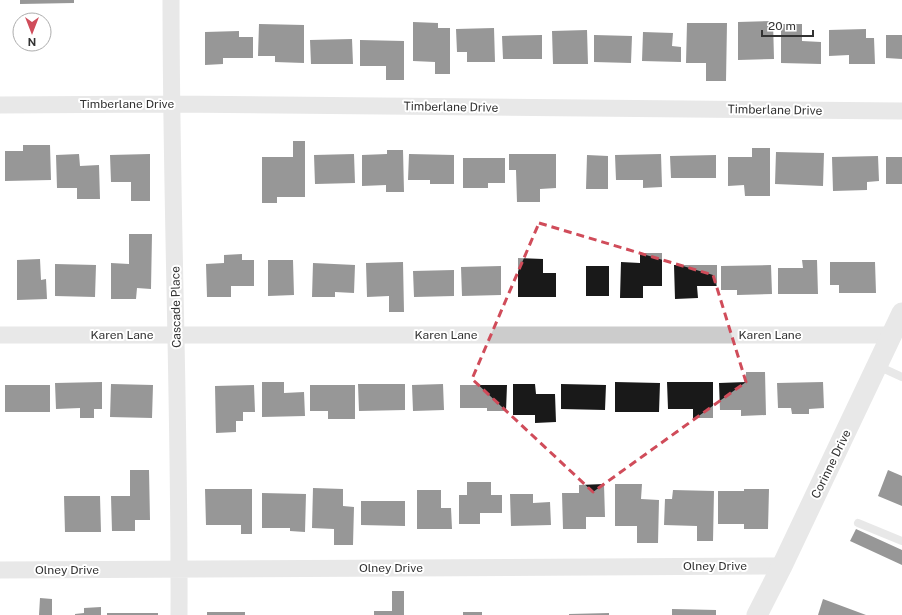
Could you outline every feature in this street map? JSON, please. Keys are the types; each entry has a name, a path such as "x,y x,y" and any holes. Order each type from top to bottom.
{"street":[{"name":"Cascade Place","path":"170,0 180,569 179,615"},
{"name":"Timberlane Drive","path":"0,105 171,104 902,111"},
{"name":"Corinne Drive","path":"757,615 782,566 902,313"},
{"name":"Karen Lane","path":"0,335 892,335"},
{"name":"Olney Drive","path":"0,570 782,566"}],"lane":[{"path":"878,366 902,377"},
{"path":"858,523 902,541"}],"highlighted area":[{"path":"539,223 713,275 746,382 593,492 472,379"}],"building":[{"path":"20,0 74,0 74,3 20,4"},
{"path":"773,21 774,59 738,60 738,22"},
{"path":"413,22 438,23 438,28 450,28 450,74 435,74 435,62 413,61"},
{"path":"687,23 727,23 726,81 706,81 706,63 686,63"},
{"path":"259,24 304,25 304,63 275,62 275,56 258,56"},
{"path":"781,24 802,24 802,41 821,42 821,64 781,63"},
{"path":"494,28 495,62 467,62 467,52 457,52 456,29"},
{"path":"866,29 866,38 874,38 875,64 849,64 849,55 829,56 829,30"},
{"path":"587,30 588,64 553,64 552,31"},
{"path":"239,31 239,37 253,37 253,58 223,58 223,64 205,65 205,32"},
{"path":"643,32 673,33 672,46 681,47 681,62 642,61"},
{"path":"542,35 542,59 503,59 502,36"},
{"path":"594,35 632,36 631,63 594,62"},
{"path":"886,35 902,35 902,59 886,58"},
{"path":"352,39 353,64 311,64 310,40"},
{"path":"360,40 404,41 404,80 386,80 386,66 360,66"},
{"path":"293,141 305,141 305,197 277,197 277,203 262,203 262,157 293,157"},
{"path":"23,145 50,145 51,180 5,181 5,151 23,151"},
{"path":"752,148 770,148 770,196 745,196 744,185 728,186 728,157 752,157"},
{"path":"387,150 403,150 404,192 386,192 386,185 362,186 362,155 387,154"},
{"path":"776,152 824,153 823,186 775,184"},
{"path":"79,154 80,166 99,165 100,199 77,199 77,188 57,188 56,155"},
{"path":"150,154 150,201 131,201 131,182 111,182 110,155"},
{"path":"354,154 355,183 315,184 314,155"},
{"path":"409,154 454,155 454,184 430,184 430,180 408,180"},
{"path":"509,154 556,154 556,188 540,189 540,202 517,202 516,170 509,170"},
{"path":"661,154 662,187 643,188 643,180 616,180 615,155"},
{"path":"587,155 608,156 608,189 586,189"},
{"path":"716,155 716,178 671,178 670,156"},
{"path":"878,156 879,181 867,182 867,190 833,191 832,157"},
{"path":"886,157 902,157 902,184 886,184"},
{"path":"463,158 505,158 505,183 488,183 488,188 463,188"},
{"path":"129,234 152,234 151,289 137,288 136,299 111,299 111,263 129,264"},
{"path":"640,253 662,253 662,286 643,286 643,298 620,298 621,262 640,263"},
{"path":"242,254 242,260 254,260 254,286 231,286 231,297 207,297 206,264 224,263 224,255"},
{"path":"518,258 543,259 543,273 556,273 556,297 518,297"},
{"path":"40,259 41,280 46,279 47,299 17,300 17,260"},
{"path":"268,260 293,260 294,295 268,296"},
{"path":"802,260 817,260 818,294 778,294 778,268 803,268"},
{"path":"403,262 404,312 389,312 389,296 367,297 366,263"},
{"path":"830,262 875,262 876,293 839,293 839,285 830,285"},
{"path":"313,263 355,265 354,293 335,292 335,297 312,297"},
{"path":"55,264 96,265 95,297 55,296"},
{"path":"674,265 717,265 717,286 697,286 698,298 675,299"},
{"path":"771,265 772,294 737,295 737,290 721,290 721,266"},
{"path":"501,266 501,295 462,296 461,267"},
{"path":"586,266 609,266 609,296 586,296"},
{"path":"454,270 454,296 414,297 413,271"},
{"path":"746,372 765,372 766,415 741,416 741,410 720,410 719,383 746,382"},
{"path":"102,382 102,409 94,409 94,418 80,418 80,408 56,409 55,383"},
{"path":"262,382 284,382 284,393 304,392 305,416 262,417"},
{"path":"615,382 660,383 659,412 615,412"},
{"path":"667,382 713,382 713,418 693,418 693,409 668,409"},
{"path":"823,382 824,408 809,409 809,414 792,414 791,408 778,408 777,383"},
{"path":"111,384 153,385 152,418 110,417"},
{"path":"358,384 405,384 405,410 359,411"},
{"path":"443,384 444,410 413,411 412,385"},
{"path":"513,384 535,384 536,394 555,394 556,422 535,423 535,415 513,415"},
{"path":"561,384 606,385 605,410 561,409"},
{"path":"5,385 50,385 50,412 5,412"},
{"path":"254,385 255,412 243,412 243,421 236,421 236,432 216,433 215,386"},
{"path":"310,385 355,385 355,419 328,419 328,411 310,411"},
{"path":"460,385 507,385 506,411 487,411 487,408 460,408"},
{"path":"130,470 149,470 150,520 135,520 135,531 112,531 111,496 130,496"},
{"path":"888,470 902,476 902,506 878,496"},
{"path":"467,482 491,482 491,495 502,495 502,513 480,513 480,524 459,524 459,495 467,495"},
{"path":"604,484 605,517 586,517 586,529 563,529 562,493 579,493 579,485"},
{"path":"615,484 642,484 641,499 659,500 658,543 637,543 637,526 615,526"},
{"path":"313,488 343,489 343,506 354,507 353,545 334,545 334,529 312,528"},
{"path":"205,489 252,489 252,534 241,534 241,525 206,525"},
{"path":"744,489 769,489 768,529 744,529 744,524 718,524 718,491 744,491"},
{"path":"417,490 441,490 441,508 451,508 452,529 417,529"},
{"path":"673,490 714,491 713,541 697,541 697,526 664,525 665,499 672,499"},
{"path":"262,493 306,494 305,532 290,531 290,528 262,528"},
{"path":"510,494 533,494 533,503 550,502 551,525 511,526"},
{"path":"64,496 100,496 101,532 65,532"},
{"path":"361,501 405,501 405,526 361,525"},
{"path":"856,529 902,550 902,565 850,541"},
{"path":"392,591 404,591 404,615 374,615 374,611 392,611"},
{"path":"40,598 52,599 52,615 39,615"},
{"path":"823,599 866,615 818,615"},
{"path":"101,607 101,615 75,615 84,613 84,608"},
{"path":"672,609 716,610 716,615 672,615"},
{"path":"207,612 245,612 245,615 207,615"},
{"path":"463,612 482,612 482,615 463,615"},
{"path":"107,613 158,613 158,615 107,615"},
{"path":"609,613 609,615 569,615 569,614"}]}
